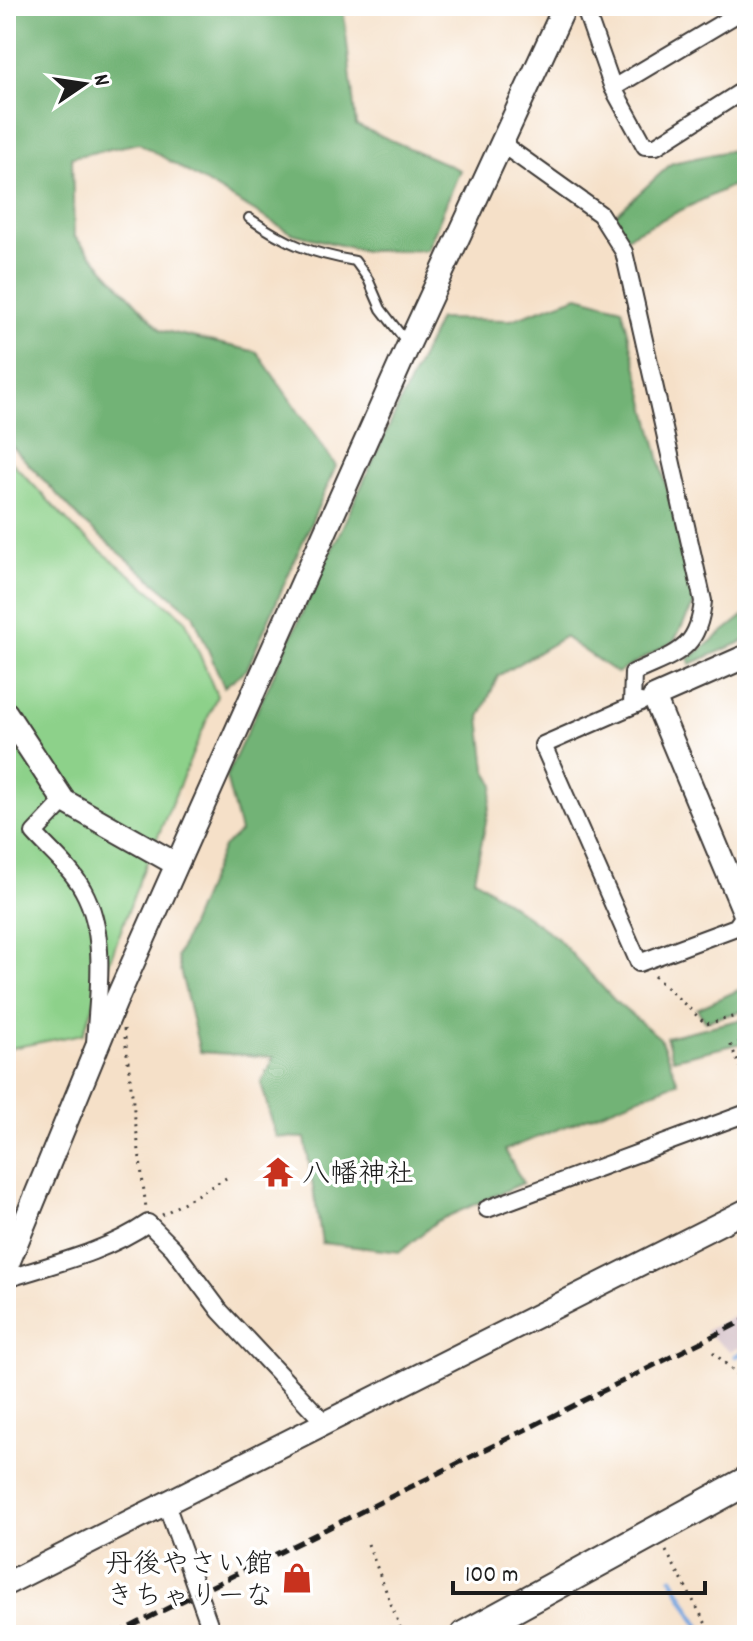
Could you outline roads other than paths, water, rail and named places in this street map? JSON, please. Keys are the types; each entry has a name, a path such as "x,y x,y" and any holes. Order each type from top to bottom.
{"highway":[{"path":"465,1635 747,1481"}],"street":[{"path":"6,1268 14,1225 409,344 565,6"},
{"path":"584,6 613,88 645,146 656,146 747,88"},
{"path":"613,88 747,8"},
{"path":"502,144 600,214 624,252 703,601 700,628 681,650 633,673 632,706"},
{"path":"654,697 746,914 736,927 639,963 543,745 747,656"},
{"path":"6,713 64,801 176,864"},
{"path":"64,801 34,833 83,888 93,914 99,969 94,1051"},
{"path":"487,1209 747,1113"},
{"path":"6,1584 165,1501 747,1210"},
{"path":"6,1279 71,1259 132,1234 148,1223 173,1248 220,1311 325,1423"},
{"path":"165,1501 213,1635"}],"lane":[{"path":"249,218 284,242 309,253 355,261 368,279 381,309 409,344"}],"waterway":[{"path":"736,1356 747,1350"},
{"path":"672,1578 704,1635"}],"railway":[{"path":"114,1635 747,1319"}],"place":[{"name":"八幡神社","path":"278,1172"},
{"name":"丹後やさい館 きちゃりーな","path":"297,1578"}]}
